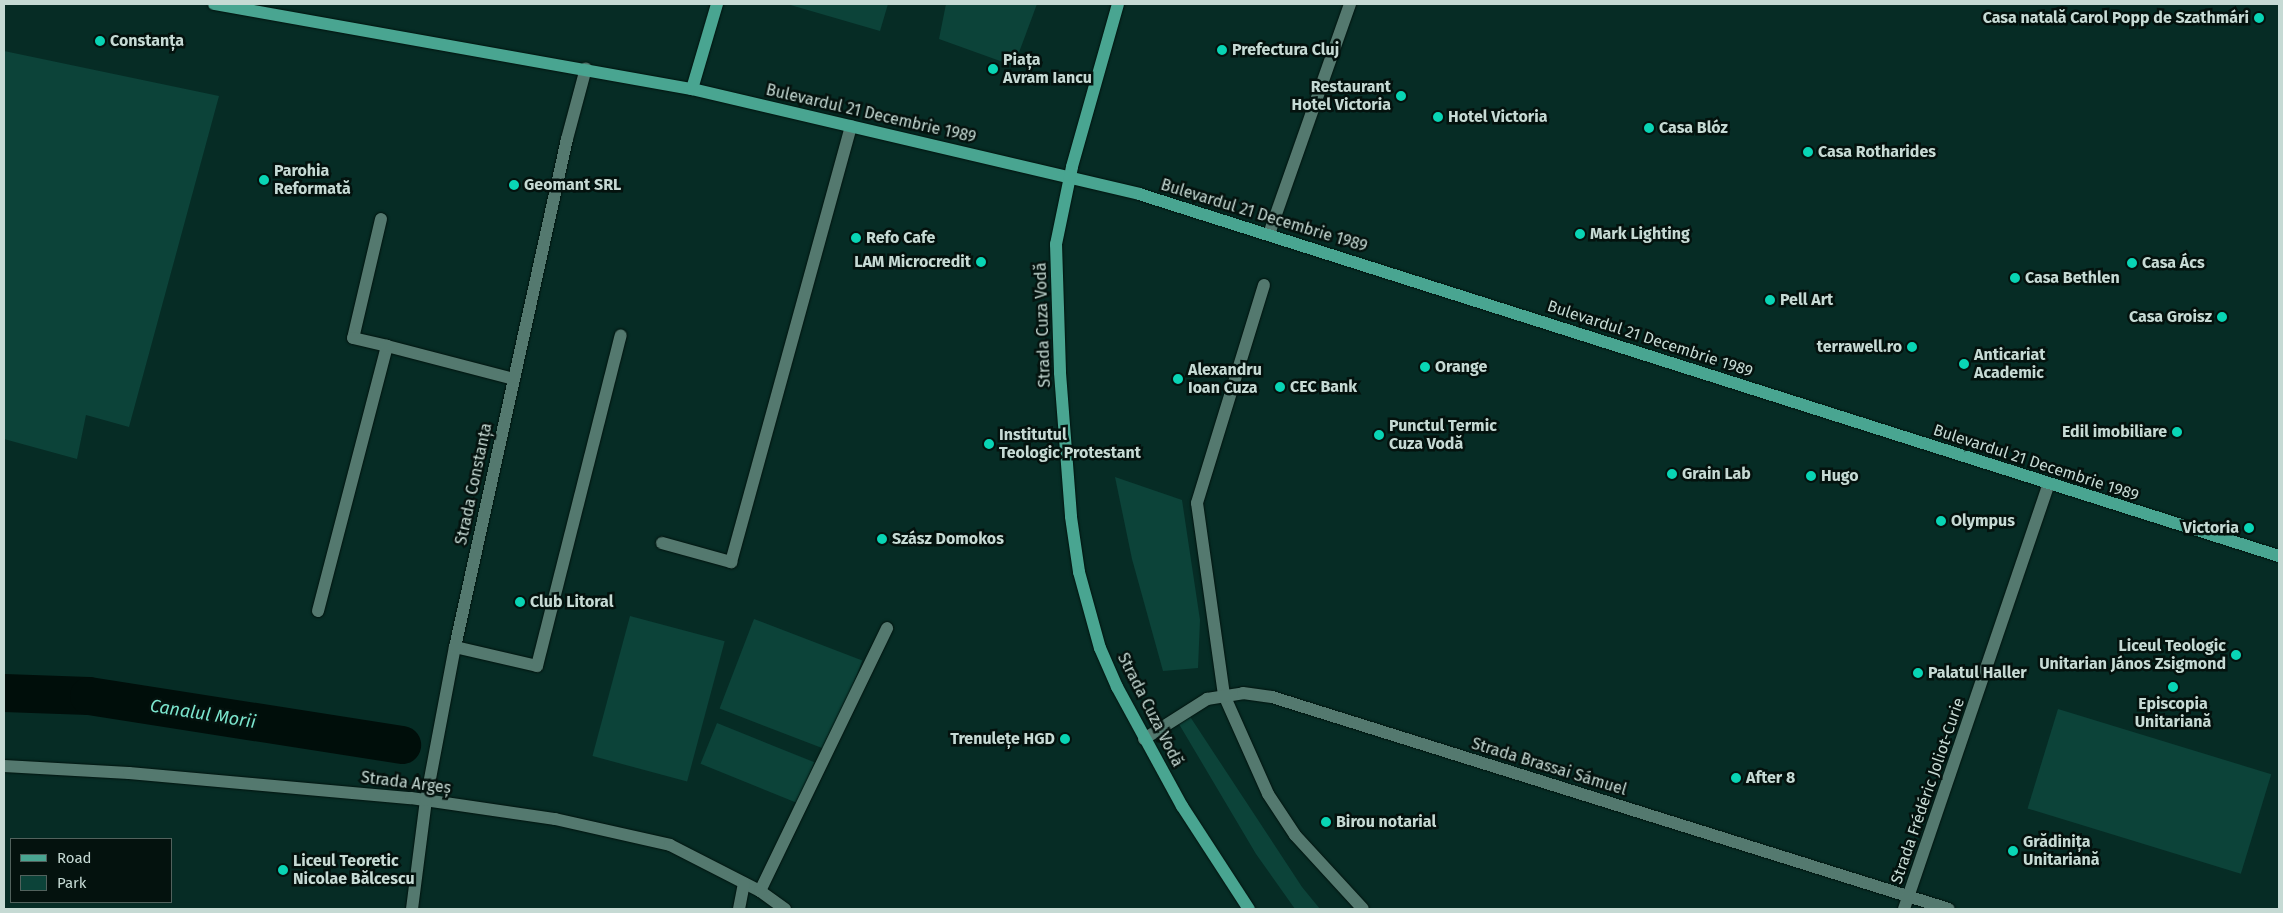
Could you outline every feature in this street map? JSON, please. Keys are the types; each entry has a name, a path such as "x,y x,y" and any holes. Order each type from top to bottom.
{"main road":[{"name":"Bulevardul 21 Decembrie 1989","path":"214,4 383,36 586,68 692,88 1139,194 2279,556"},
{"path":"692,88 717,4"},
{"path":"1070,178 1118,4"},
{"name":"Strada Cuza Vodă","path":"1070,178 1056,244 1060,373 1071,517 1079,572 1100,648 1144,739 1182,806 1248,909"}],"street":[{"path":"1269,234 1350,4"},
{"name":"Strada Constanța","path":"412,909 426,800 455,647 567,139 586,68"},
{"path":"662,543 731,562 851,126"},
{"path":"381,219 353,338 514,379"},
{"path":"1264,285 1197,503 1224,695 1268,794 1295,835 1363,909"},
{"path":"455,647 537,666 621,336"},
{"path":"318,611 387,346"},
{"name":"Strada Frédéric Joliot-Curie","path":"1904,909 2048,484"},
{"path":"760,891 887,628"},
{"name":"Strada Brassai Sámuel","path":"1144,739 1207,699 1243,693 1272,697 1949,909"},
{"name":"Strada Argeș","path":"4,766 120,772 426,800 555,820 670,845 760,891 786,909"},
{"path":"738,909 744,884"}],"green space":[{"path":"787,4 888,4 880,31"},
{"path":"946,4 1037,4 1014,66 939,39"},
{"path":"4,51 219,96 129,427 86,415 77,459 4,439"},
{"path":"1115,477 1182,500 1200,620 1198,668 1163,671 1132,559"},
{"path":"630,616 725,641 687,781 592,756"},
{"path":"754,619 862,661 828,750 720,709"},
{"path":"2058,709 2271,774 2241,874 2028,808"},
{"path":"1187,712 1302,887 1320,909 1295,909 1256,854 1176,719"},
{"path":"717,723 814,762 798,803 701,764"}],"waterway":[{"name":"Canalul Morii","path":"4,693 89,696 402,745"}],"place":[{"name":"Casa natală Carol Popp de Szathmári","path":"2259,18"},
{"name":"Constanța","path":"100,41"},
{"name":"Prefectura Cluj","path":"1222,50"},
{"name":"Piața Avram Iancu","path":"993,69"},
{"name":"Restaurant Hotel Victoria","path":"1401,96"},
{"name":"Hotel Victoria","path":"1438,117"},
{"name":"Casa Blóz","path":"1649,128"},
{"name":"Casa Rotharides","path":"1808,152"},
{"name":"Parohia Reformată","path":"264,180"},
{"name":"Geomant SRL","path":"514,185"},
{"name":"Mark Lighting","path":"1580,234"},
{"name":"Refo Cafe","path":"856,238"},
{"name":"LAM Microcredit","path":"981,262"},
{"name":"Casa Ács","path":"2132,263"},
{"name":"Casa Bethlen","path":"2015,278"},
{"name":"Pell Art","path":"1770,300"},
{"name":"Casa Groisz","path":"2222,317"},
{"name":"terrawell.ro","path":"1912,347"},
{"name":"Anticariat Academic","path":"1964,364"},
{"name":"Orange","path":"1425,367"},
{"name":"Alexandru Ioan Cuza","path":"1178,379"},
{"name":"CEC Bank","path":"1280,387"},
{"name":"Edil imobiliare","path":"2177,432"},
{"name":"Punctul Termic Cuza Vodă","path":"1379,435"},
{"name":"Institutul Teologic Protestant","path":"989,444"},
{"name":"Grain Lab","path":"1672,474"},
{"name":"Hugo","path":"1811,476"},
{"name":"Olympus","path":"1941,521"},
{"name":"Victoria","path":"2249,528"},
{"name":"Szász Domokos","path":"882,539"},
{"name":"Club Litoral","path":"520,602"},
{"name":"Liceul Teologic Unitarian János Zsigmond","path":"2236,655"},
{"name":"Palatul Haller","path":"1918,673"},
{"name":"Episcopia Unitariană","path":"2173,687"},
{"name":"Trenulețe HGD","path":"1065,739"},
{"name":"After 8","path":"1736,778"},
{"name":"Birou notarial","path":"1326,822"},
{"name":"Grădinița Unitariană","path":"2013,851"},
{"name":"Liceul Teoretic Nicolae Bălcescu","path":"283,870"}]}
